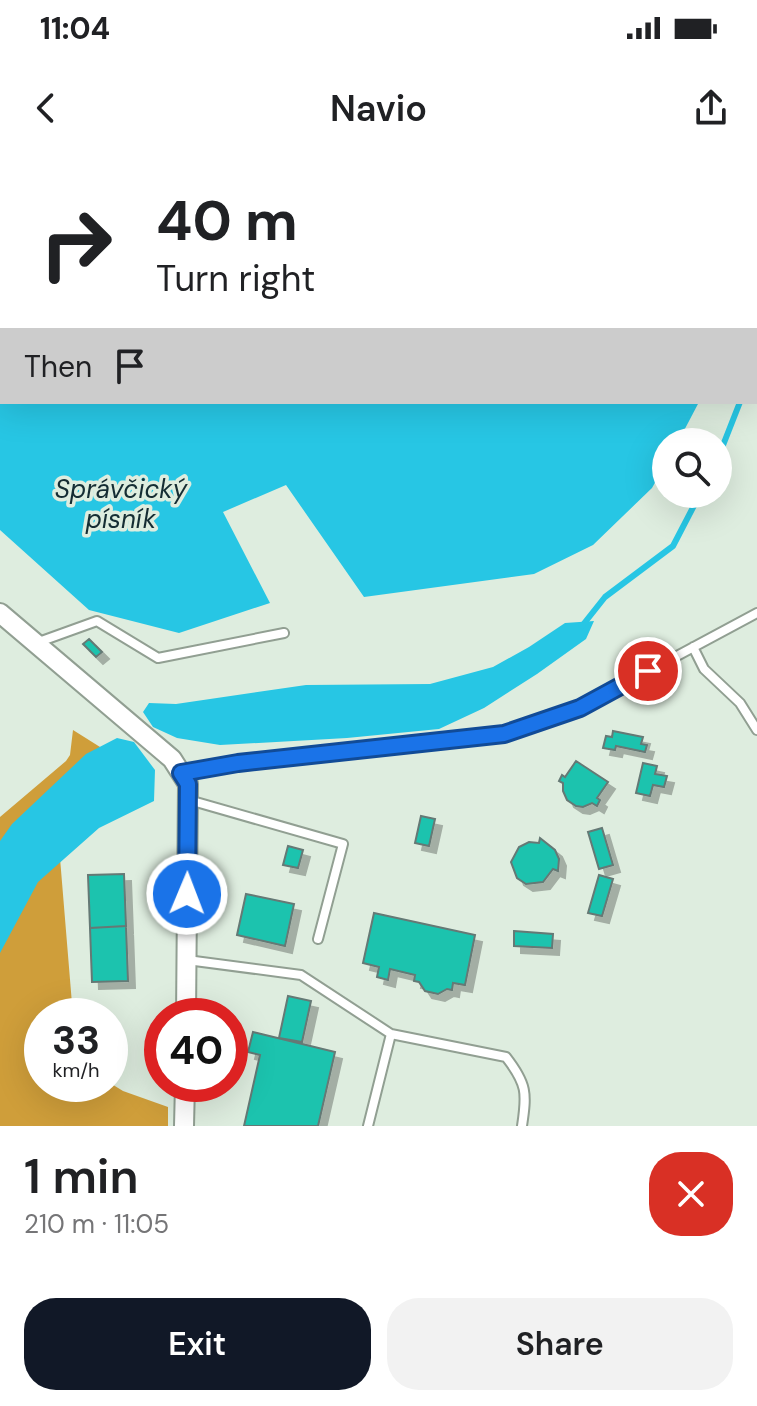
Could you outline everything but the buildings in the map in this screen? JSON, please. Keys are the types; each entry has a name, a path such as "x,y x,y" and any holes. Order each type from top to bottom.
{"street":[{"path":"0,613 177,766 188,784 186,998"},
{"path":"184,1126 185,1102"}],"lane":[{"path":"177,766 238,763 504,734 580,708 757,613"},
{"path":"35,643 97,621 158,658 284,633"},
{"path":"693,647 704,669 740,703 757,730"},
{"path":"188,800 343,844 318,939"},
{"path":"187,960 301,975 391,1034 506,1057 522,1077 526,1095 522,1126"},
{"path":"368,1126 391,1034"}],"shaded area":[{"path":"73,730 143,774 60,858 72,998 24,998 24,1102 128,1102 128,1093 144,1098 144,1102 168,1107 168,1126 0,1126 0,817 70,755"}],"water":[{"name":"Správčický písník","path":"0,404 698,404 685,428 652,428 652,488 593,545 534,574 364,597 286,485 223,512 270,603 179,633 89,610 0,530"},
{"path":"594,621 586,639 537,674 484,708 439,729 220,745 177,738 153,727 143,712 149,703 176,704 306,685 430,684 493,667 565,623"},
{"path":"117,738 134,742 155,770 154,801 99,828 38,882 0,953 0,841 12,824 86,754"}],"waterway":[{"path":"730,428 739,404"},
{"path":"582,626 605,597 673,546 693,508"}],"route":[{"path":"187,894 188,784 181,773 238,763 504,734 580,708 648,671"}]}
